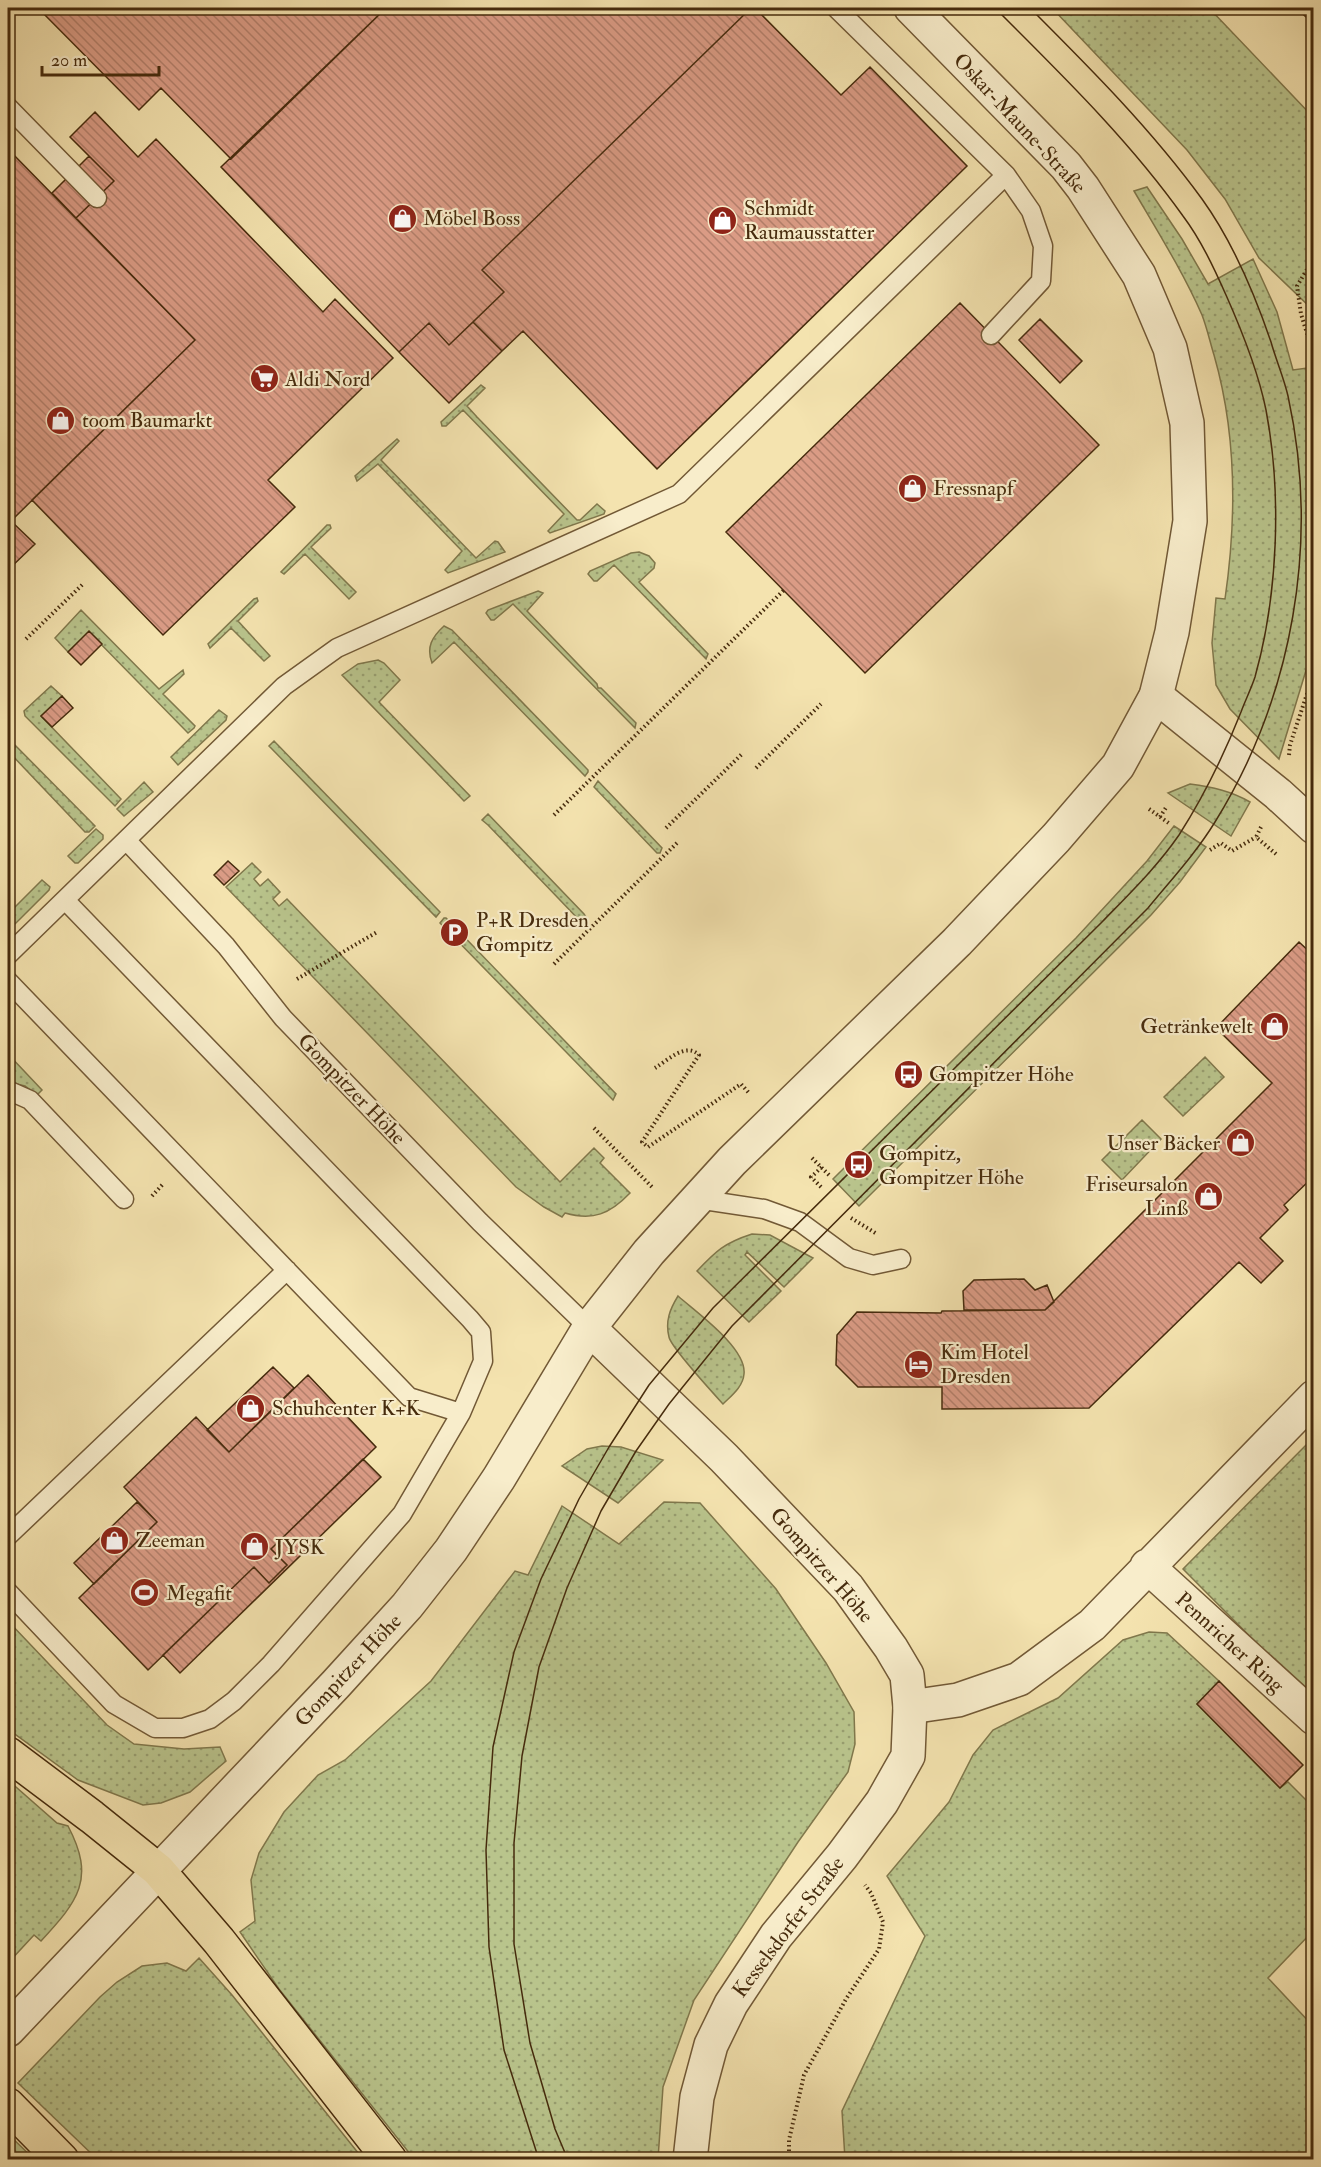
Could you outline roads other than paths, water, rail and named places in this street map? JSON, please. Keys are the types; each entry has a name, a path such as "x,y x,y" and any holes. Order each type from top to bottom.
{"highway":[{"path":"8,1754 158,1870 219,1941 390,2160"},
{"path":"8,2105 62,2160"}],"street":[{"name":"Oskar-Maune-Straße","path":"911,8 1066,165 1139,275 1170,348 1187,423 1190,521 1172,632 1156,696"},
{"path":"1156,696 1278,794 1314,827"},
{"name":"Gompitzer Höhe","path":"8,2030 407,1606 450,1550 499,1478 589,1328 649,1252 732,1161 952,946 1104,783 1118,766 1156,696"},
{"name":"Gompitzer Höhe","path":"589,1328 724,1458 848,1588 891,1648 907,1675 910,1707"},
{"path":"910,1707 958,1700 1019,1680 1092,1625 1314,1397"},
{"name":"Pennricher Ring","path":"1147,1566 1314,1718"},
{"name":"Kesselsdorfer Straße","path":"690,2160 697,2097 711,2045 731,2004 776,1936 842,1856 882,1802 908,1756 910,1707"}],"lane":[{"path":"836,8 1006,175 1031,211 1043,246 1041,281 991,335"},
{"path":"8,107 97,198"},
{"path":"8,955 284,687 337,648 679,494 1006,175"},
{"name":"Gompitzer Höhe","path":"126,840 226,946 283,1018 480,1222 589,1328"},
{"path":"8,1592 114,1704 155,1728 183,1728 210,1719 234,1701 271,1664 402,1514 460,1413 483,1361 481,1332 64,900"},
{"path":"8,981 409,1397 460,1413"},
{"path":"8,1092 30,1100 124,1199"},
{"path":"697,1199 764,1209 800,1222 849,1258 873,1265 901,1259"},
{"path":"8,1536 287,1270"}],"tram line":[{"path":"539,2160 504,2050 489,1947 486,1850 493,1747 514,1652 541,1579 579,1499 649,1385 713,1308 1102,922 1161,858 1179,835 1221,760 1253,681 1263,645 1273,579 1276,510 1274,476 1263,395 1238,323 1201,244 1190,225 1162,188 1093,108 995,8"},
{"path":"568,2160 555,2129 530,2043 514,1944 514,1843 522,1756 539,1667 567,1588 601,1511 636,1451 669,1404 732,1326 1148,908 1192,855 1215,822 1242,774 1264,723 1281,670 1293,616 1300,562 1301,506 1297,451 1288,396 1250,286 1213,215 1182,173 1119,100 1030,8"}],"place":[{"name":"Möbel Boss","path":"402,218"},
{"name":"Schmidt Raumausstatter","path":"723,220"},
{"name":"Aldi Nord","path":"264,379"},
{"name":"toom Baumarkt","path":"61,420"},
{"name":"Fressnapf","path":"912,488"},
{"name":"P+R Dresden Gompitz","path":"455,932"},
{"name":"Getränkewelt","path":"1274,1026"},
{"name":"Gompitzer Höhe","path":"908,1074"},
{"name":"Unser Bäcker","path":"1241,1143"},
{"name":"Gompitz, Gompitzer Höhe","path":"858,1165"},
{"name":"Friseursalon Linß","path":"1209,1196"},
{"name":"Kim Hotel Dresden","path":"919,1364"},
{"name":"Schuhcenter K+K","path":"251,1408"},
{"name":"Zeeman","path":"115,1540"},
{"name":"JYSK","path":"254,1547"},
{"name":"Megafit","path":"145,1593"}]}
